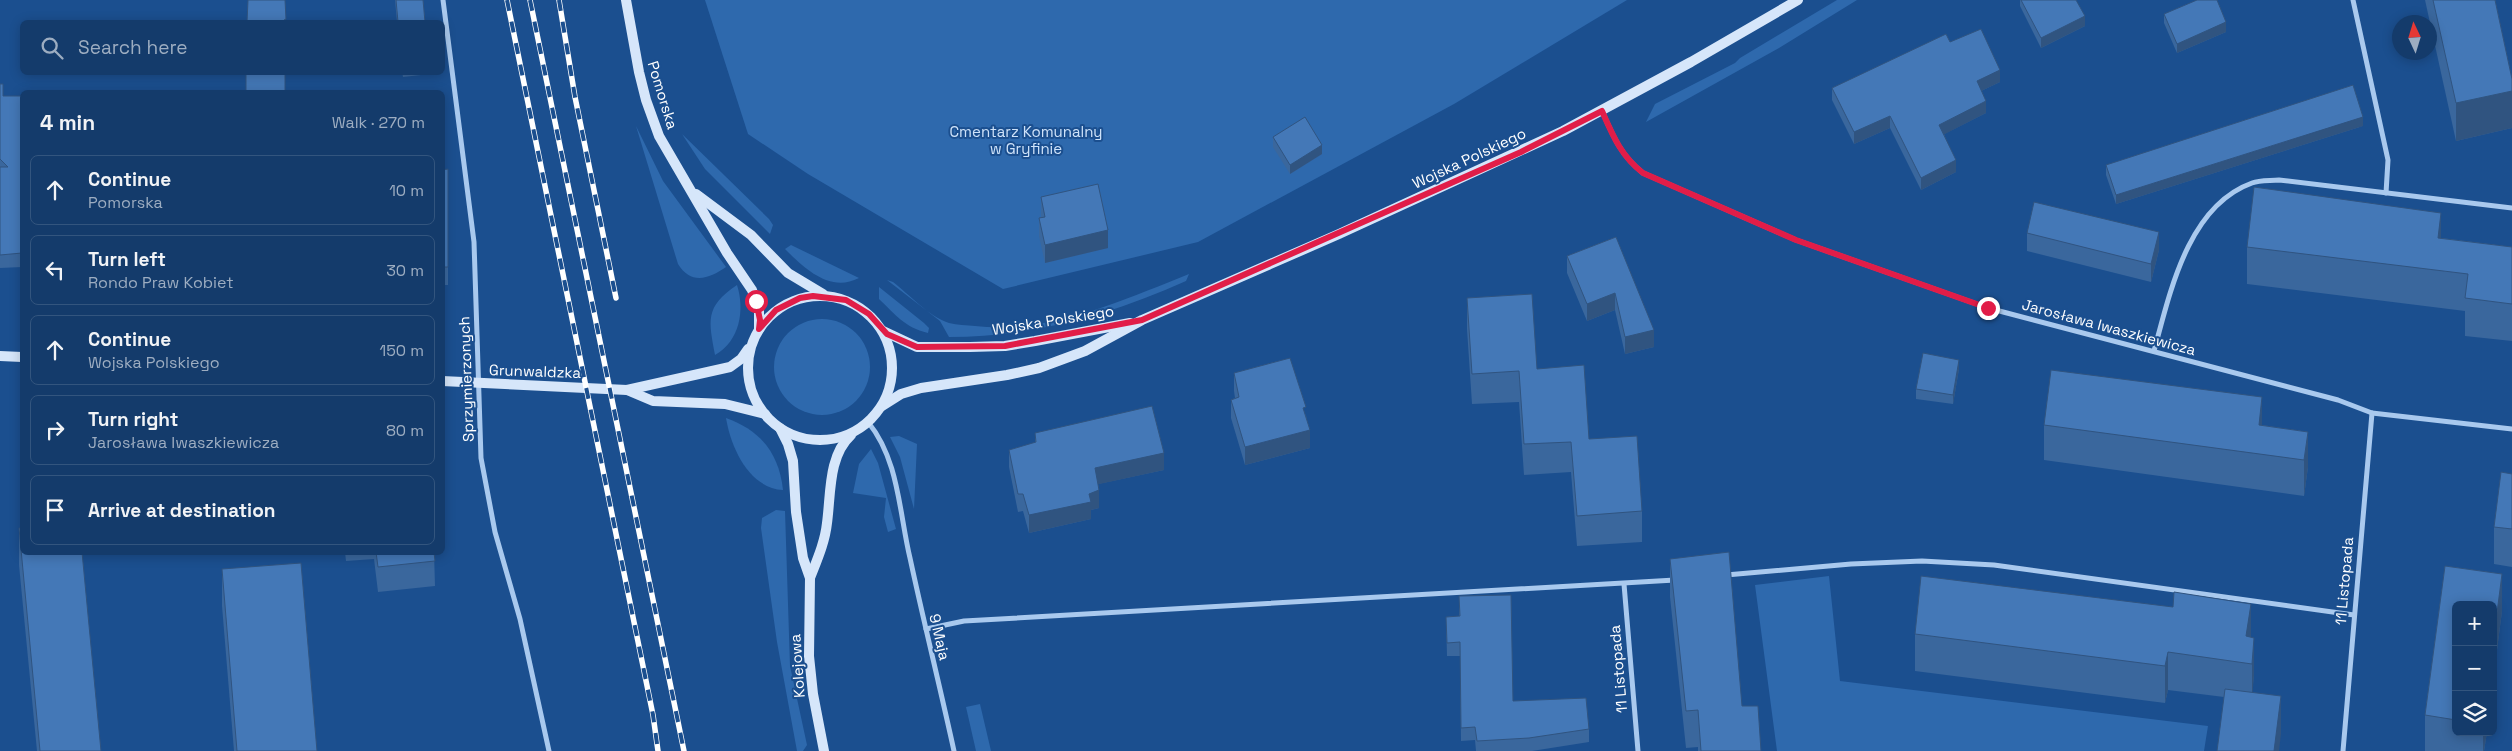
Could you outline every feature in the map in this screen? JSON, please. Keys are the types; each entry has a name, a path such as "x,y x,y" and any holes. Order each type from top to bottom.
{"main road":[{"name":"Pomorska","path":"626,0 646,100 667,152 693,192 727,253 752,290 759,310 759,329"},
{"name":"Wojska Polskiego","path":"882,406 901,394 922,388 1007,375 1039,368 1085,351 1142,320 1451,184 1602,111 1798,0"},
{"name":"Pomorska","path":"693,192 751,235 788,273 826,296"},
{"path":"826,296 846,300 863,309 882,330 892,355 893,369 888,395 882,406 868,422 843,437 817,440 798,436 780,428 765,414 754,397 748,377 749,354 759,329 776,310 787,303 806,297 826,296"},
{"name":"Wojska Polskiego","path":"882,330 903,342 917,347 996,346 1035,341 1142,320"},
{"name":"Grunwaldzka","path":"445,381 627,390 730,367 741,359 752,343"},
{"path":"0,356 20,357"},
{"name":"Grunwaldzka","path":"627,390 653,401 725,404 765,414"},
{"name":"Kolejowa","path":"780,428 788,444 793,461 796,512 804,558 810,578 810,665 815,709 824,751"},
{"name":"Kolejowa","path":"810,578 827,524 834,467 839,450 855,431"}],"street":[{"name":"Sprzymierzonych","path":"443,0 474,242 481,458 487,499 520,619 549,751"},
{"path":"2352,0 2388,160 2386,193"},
{"name":"Jarosława Iwaszkiewicza","path":"1602,111 1619,149 1630,163 1643,173 1796,240 1988,308 2338,400 2372,413 2512,429"},
{"path":"2154,351 2187,248 2206,215 2225,197 2253,182 2279,180 2512,208"},
{"name":"11 Listopada","path":"2343,751 2372,413"},
{"name":"9 Maja","path":"868,422 878,435 898,489 903,528 954,751"},
{"path":"1715,576 1851,564 1922,561 1994,565 2354,615"},
{"path":"926,629 964,621 1686,579"},
{"name":"11 Listopada","path":"1624,584 1638,751"}],"green space":[{"name":"Cmentarz Komunalny w Gryfinie","path":"705,0 1627,0 1454,104 1198,242 1003,289 808,174 748,134"},
{"path":"1837,0 1857,0 1779,48 1646,122 1655,104 1735,63 1740,58"},
{"path":"636,126 663,181 726,267 713,275 700,278 694,277 683,271 678,264"},
{"path":"682,134 769,219 773,225 770,234 705,169"},
{"path":"791,245 859,278 838,283 819,277 785,249"},
{"path":"1189,274 1186,281 1157,293 1100,314 1070,322 1011,333 949,337 940,321 887,280 893,282 941,320 959,325 1003,327 1031,325 1085,313"},
{"path":"737,285 740,305 738,324 730,342 715,355 711,333 711,316 719,300"},
{"path":"879,287 924,323 929,328 928,333 906,324 896,315 879,299"},
{"path":"822,319 840,323 856,333 866,349 870,367 866,385 856,401 840,411 822,415 804,411 788,401 778,385 774,367 778,349 788,333 804,323"},
{"path":"726,418 749,429 766,445 777,465 783,490 771,488 751,474 732,442"},
{"path":"899,436 917,444 914,509 900,457 890,437"},
{"path":"871,449 878,463 896,529 888,532 884,517 886,498 853,493 859,464"},
{"path":"776,510 785,511 790,666 807,745 803,751 797,751 777,642 761,528 762,518"},
{"path":"1829,576 1840,681 2208,726 2204,751 1777,751 1755,585"},
{"path":"980,704 991,751 976,751 966,707"}],"building":[{"path":"248,0 285,0 286,19 247,20"},
{"path":"396,0 423,0 425,20 398,20"},
{"path":"2021,0 2076,0 2085,16 2041,38"},
{"path":"2197,0 2217,0 2226,22 2177,44 2164,14"},
{"path":"2433,0 2495,0 2512,79 2512,91 2456,103"},
{"path":"1981,29 2000,70 1977,81 1986,101 1939,125 1956,160 1921,178 1890,116 1854,132 1832,88 1946,34 1950,42"},
{"path":"246,75 285,75 285,90 246,90"},
{"path":"0,84 3,84 3,96 20,96 20,253 0,255 0,167 8,167 0,159"},
{"path":"2353,85 2363,117 2116,195 2106,165"},
{"path":"1305,117 1322,145 1290,165 1273,137"},
{"path":"448,169 448,267 445,267 445,170"},
{"path":"1098,184 1108,230 1045,245 1039,218 1045,217 1041,197"},
{"path":"2254,187 2441,213 2438,238 2512,247 2512,304 2465,298 2468,274 2247,247"},
{"path":"2034,202 2159,232 2151,264 2027,233"},
{"path":"1616,237 1654,330 1625,337 1615,293 1587,304 1567,256"},
{"path":"1532,294 1537,369 1584,365 1589,439 1637,436 1642,511 1577,516 1571,442 1524,444 1519,371 1472,374 1467,298"},
{"path":"1923,353 1959,360 1953,395 1916,389"},
{"path":"1290,358 1306,407 1303,408 1310,430 1245,447 1231,400 1239,397 1234,373"},
{"path":"2051,370 2262,397 2259,425 2308,432 2304,460 2044,425"},
{"path":"1152,406 1164,453 1095,468 1099,490 1089,494 1091,502 1029,515 1023,494 1018,494 1009,450 1036,442 1035,433"},
{"path":"2501,472 2512,474 2512,529 2494,527"},
{"path":"1729,552 1742,706 1758,706 1761,751 1701,751 1698,710 1686,711 1670,559"},
{"path":"22,555 82,555 101,751 40,751"},
{"path":"376,555 434,555 435,561 378,567"},
{"path":"301,563 317,751 237,751 222,569"},
{"path":"2445,566 2502,574 2497,613 2497,601 2452,601 2452,719 2425,715"},
{"path":"1921,576 2173,607 2174,592 2251,604 2246,636 2254,638 2252,664 2168,652 2165,666 1915,634"},
{"path":"1511,595 1513,701 1586,698 1589,729 1529,738 1477,741 1475,727 1461,728 1460,642 1447,643 1446,617 1460,616 1459,596"},
{"path":"2225,689 2281,696 2274,751 2217,751"}],"railway":[{"path":"507,0 653,715 658,751"},
{"path":"530,0 684,751"},
{"path":"559,0 575,97 616,298"}],"route":[{"path":"756,301 759,310 759,329 776,310 787,303 813,296 836,297 863,309 887,334 917,347 1005,346 1142,320 1521,152 1602,111 1619,149 1630,163 1643,173 1796,240 1988,308"}]}
